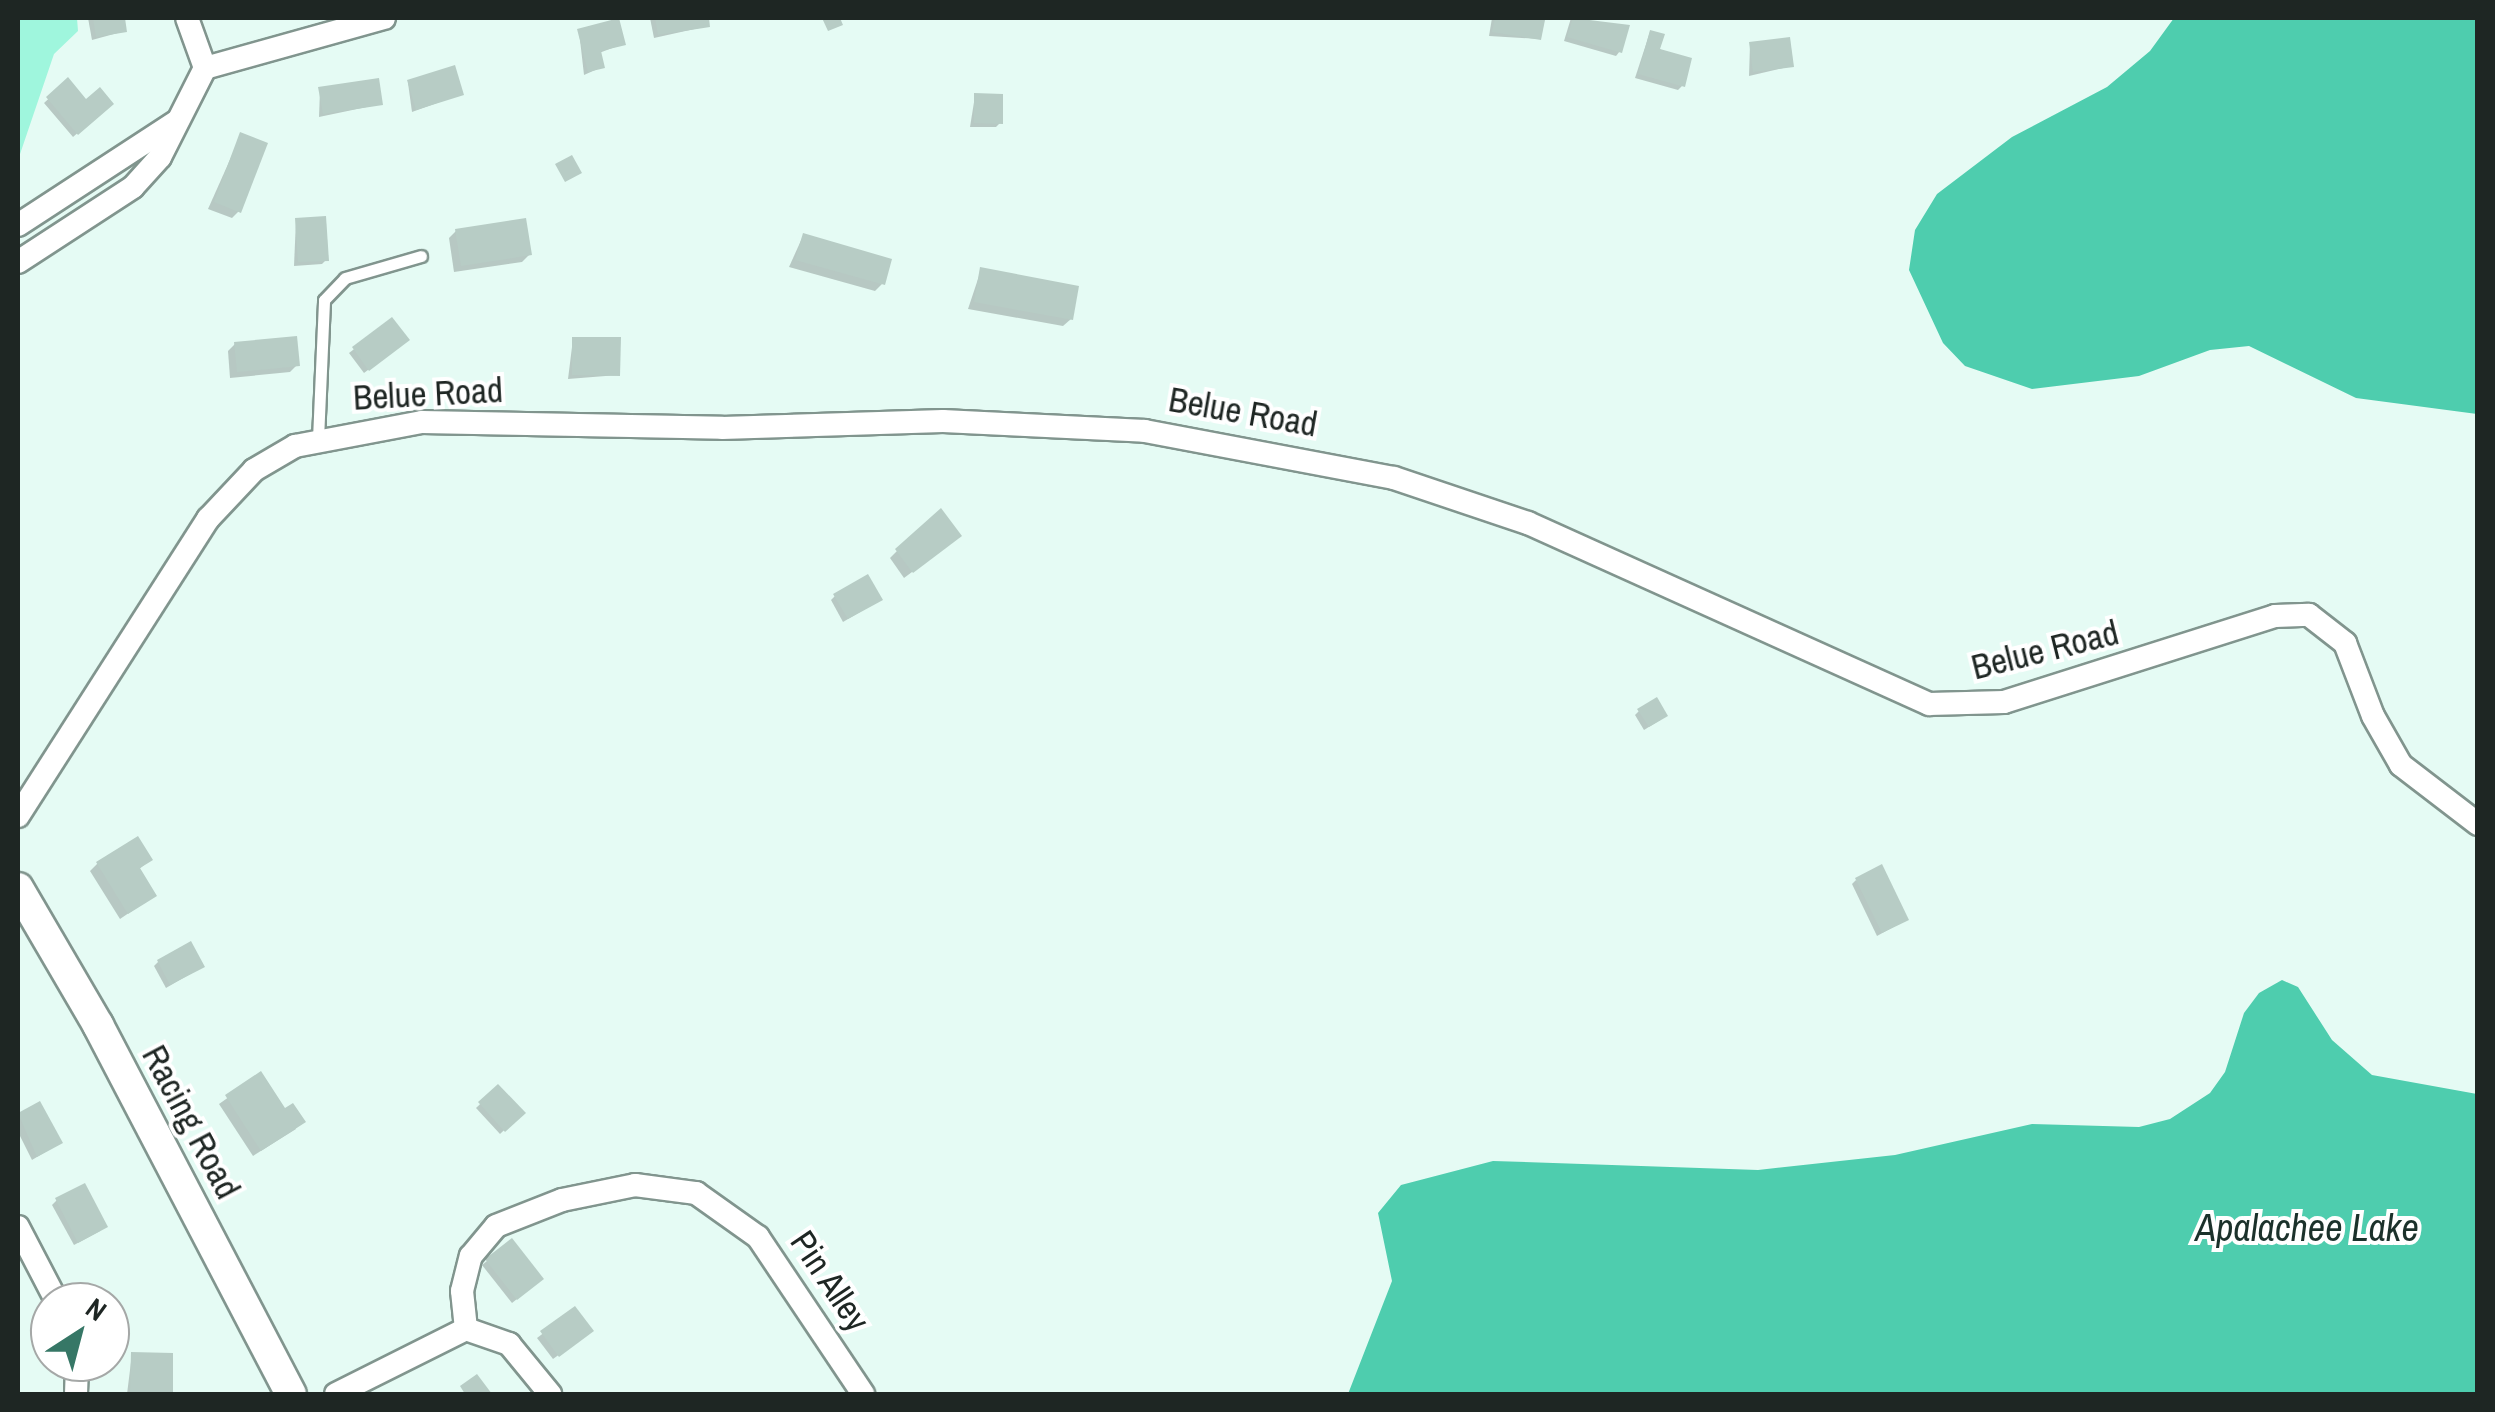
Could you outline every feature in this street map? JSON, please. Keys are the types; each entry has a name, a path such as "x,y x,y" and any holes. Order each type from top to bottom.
{"street":[{"path":"187,18 205,68"},
{"path":"18,262 133,188 160,157 205,68 384,18"},
{"path":"18,226 176,122"},
{"name":"Belue Road","path":"18,816 222,501 273,457 318,440 422,422 722,428 943,421 1145,431 1326,461 1462,498 1592,551 1834,666 1942,706 2004,702 2275,616 2310,615 2345,643 2384,739 2401,765 2478,824"},
{"name":"Racing Road","path":"18,888 98,1025 291,1394"},
{"name":"Pin Alley","path":"466,1329 462,1291 470,1256 496,1226 562,1200 636,1185 696,1193 758,1237 863,1394"},
{"path":"18,1227 47,1282"},
{"path":"336,1394 466,1329 509,1344 550,1394"}],"lane":[{"path":"318,440 324,300 345,278 421,256"}],"shaded area":[{"path":"18,18 77,18 78,31 54,54 18,160"}],"water":[{"path":"2174,18 2477,18 2477,414 2356,398 2249,346 2210,350 2139,376 2032,389 1965,366 1943,343 1909,270 1915,230 1937,194 2012,137 2107,87 2150,51"},
{"name":"Apalachee Lake","path":"2282,980 2298,987 2332,1040 2372,1075 2477,1094 2477,1394 1348,1394 1392,1281 1378,1213 1401,1185 1493,1161 1758,1170 1895,1155 2032,1124 2139,1127 2170,1119 2210,1093 2225,1072 2244,1013 2259,993"}],"building":[{"path":"93,18 125,18 127,32 96,37"},
{"path":"619,18 626,45 601,51 605,68 588,72 577,29"},
{"path":"655,18 709,18 710,27 658,35"},
{"path":"822,18 840,18 843,25 828,31"},
{"path":"1495,18 1545,20 1541,40 1492,32"},
{"path":"1573,18 1630,25 1622,53 1567,37"},
{"path":"1650,30 1665,34 1660,49 1692,58 1685,87 1638,74"},
{"path":"1790,37 1794,67 1753,72 1749,42"},
{"path":"455,65 464,95 416,110 407,80"},
{"path":"68,77 86,99 100,87 114,104 78,135 46,97"},
{"path":"379,78 383,105 323,114 318,87"},
{"path":"974,93 1003,94 1003,124 974,123"},
{"path":"240,132 268,143 241,213 214,202"},
{"path":"572,155 582,173 565,182 555,164"},
{"path":"326,216 329,261 298,262 295,218"},
{"path":"526,218 532,255 461,266 455,229"},
{"path":"803,233 892,259 885,285 795,260"},
{"path":"980,267 1079,286 1073,320 974,302"},
{"path":"392,317 410,340 369,371 352,347"},
{"path":"297,336 300,366 237,372 234,342"},
{"path":"572,337 621,337 620,376 572,375"},
{"path":"941,508 962,536 913,573 895,549"},
{"path":"868,574 883,600 848,619 833,594"},
{"path":"1657,697 1668,716 1649,727 1637,709"},
{"path":"138,836 153,860 140,868 157,896 128,914 96,862"},
{"path":"1882,864 1909,920 1882,933 1855,878"},
{"path":"191,941 205,967 170,985 157,960"},
{"path":"261,1071 285,1108 293,1103 306,1122 261,1151 225,1095"},
{"path":"498,1084 526,1113 505,1132 478,1102"},
{"path":"40,1101 63,1143 37,1157 18,1113"},
{"path":"85,1183 108,1227 78,1243 55,1198"},
{"path":"512,1238 544,1279 517,1300 485,1259"},
{"path":"575,1306 594,1331 559,1357 540,1331"},
{"path":"131,1352 173,1353 173,1394 130,1394"},
{"path":"477,1374 492,1394 465,1394 460,1386"}]}
